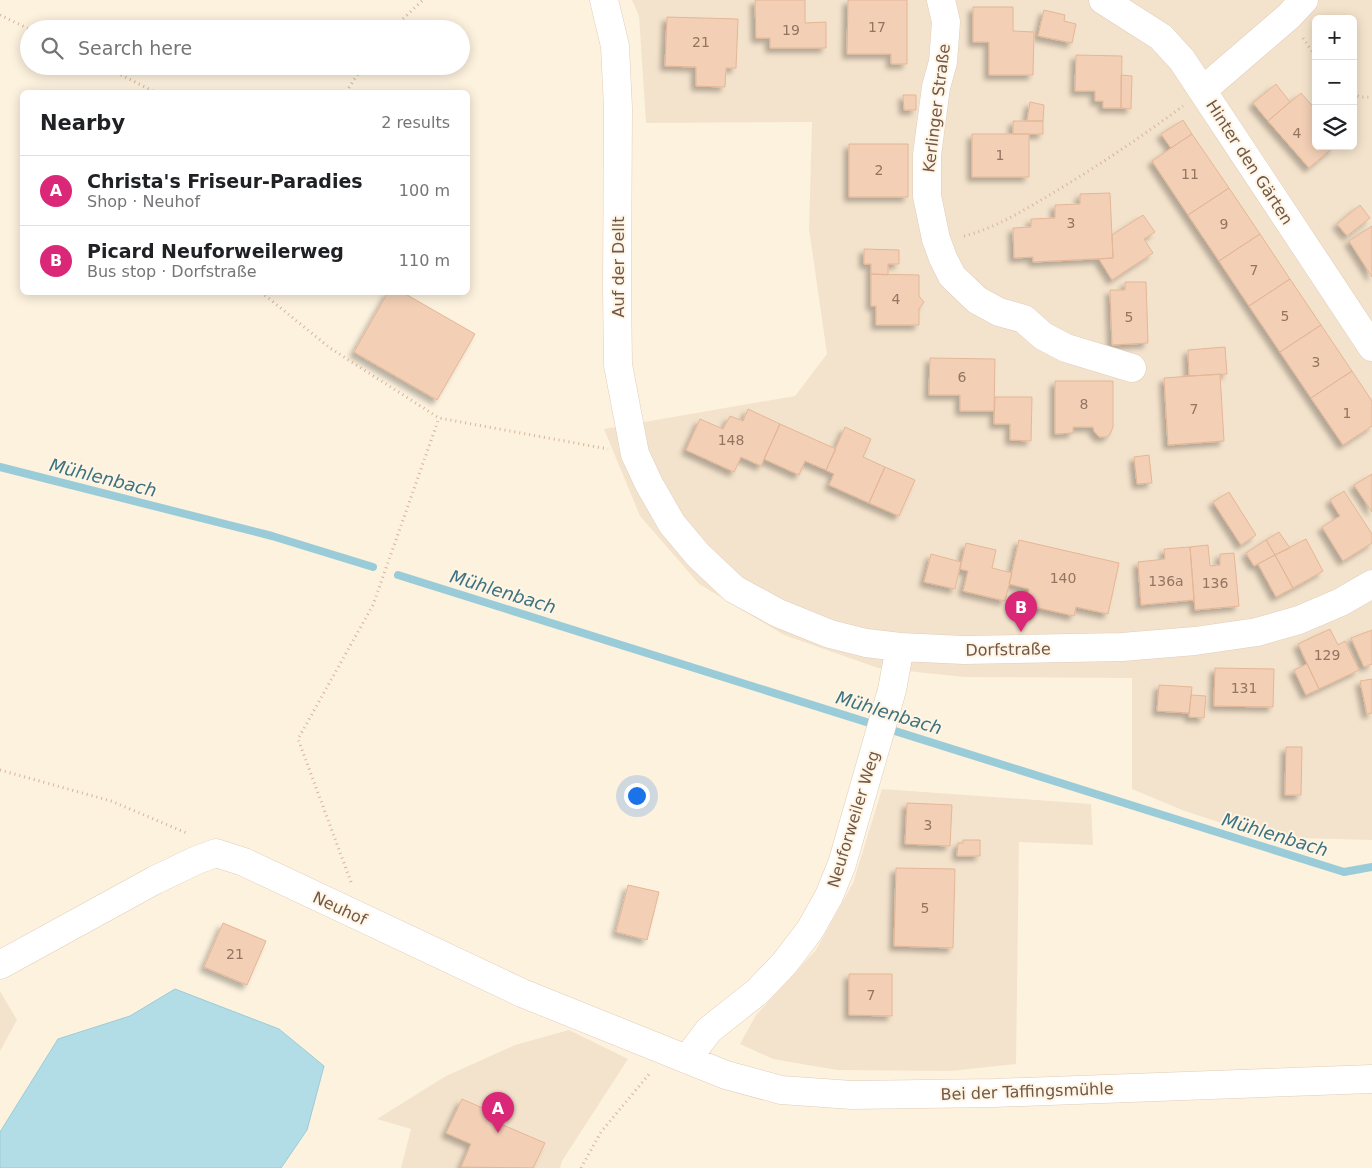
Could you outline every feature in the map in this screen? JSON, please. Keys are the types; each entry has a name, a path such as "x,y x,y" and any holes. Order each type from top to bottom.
{"street":[{"name":"Kerlinger Straße","path":"941,0 946,22 943,62 936,86 927,155 927,196 936,240 942,258 952,276 977,300 999,312 1024,319 1043,336 1066,348 1132,368"},
{"name":"Hinter den Gärten","path":"1103,0 1161,36 1182,60 1372,347"},
{"path":"1203,90 1289,16 1304,0"},
{"name":"Auf der Dellt","path":"607,1 615,46 618,108 618,365 635,454 649,484 672,524"},
{"name":"Dorfstraße","path":"672,524 698,555 734,589 778,613 830,634 866,643 900,647 964,650 1122,647 1195,641 1257,632 1299,620 1341,602 1372,584"},
{"name":"Neuforweiler Weg","path":"677,1055 698,1042 709,1030 757,992 784,964 810,930 829,896 842,864 892,690 900,647"},
{"path":"0,965 155,880 216,853"},
{"name":"Neuhof","path":"216,853 244,862 522,992 677,1055"},
{"name":"Bei der Taffingsmühle","path":"677,1055 726,1075 781,1090 852,1096 994,1093 1372,1079"}],"path":[{"path":"402,20 423,0"},
{"path":"0,15 20,25"},
{"path":"121,75 151,90"},
{"path":"347,90 357,75"},
{"path":"936,240 975,233 1007,220 1104,162 1159,124 1203,90"},
{"path":"1357,96 1372,97"},
{"path":"266,295 330,348 439,418 635,454"},
{"path":"365,919 298,739 373,605 439,418"},
{"path":"0,770 111,801 190,834 216,853"},
{"path":"581,1168 601,1132 677,1055"}],"shaded area":[{"path":"632,0 1372,0 1372,840 1264,837 1182,810 1132,789 1132,678 964,677 878,668 784,635 699,584 640,516 604,429 795,396 827,354 809,229 812,122 646,123 639,16"},
{"path":"882,789 1091,804 1093,845 1019,842 1016,1064 950,1071 837,1070 773,1059 740,1044 756,1015 816,950 853,883"},
{"path":"0,991 17,1020 0,1051"},
{"path":"569,1030 628,1059 562,1161 560,1168 401,1168 411,1129 377,1119 446,1076 515,1045"}],"water":[{"path":"175,989 279,1029 324,1066 307,1130 281,1168 0,1168 0,1132 58,1039 130,1016"}],"building":[{"path":"755,0 805,0 805,23 826,22 826,48 770,48 770,38 756,38"},
{"path":"848,0 907,0 907,64 891,64 891,54 847,54"},
{"path":"973,7 1013,7 1013,31 1034,32 1033,75 989,75 989,42 973,42"},
{"path":"1044,10 1065,15 1064,21 1076,24 1072,43 1038,36"},
{"path":"667,17 738,19 736,68 726,68 725,87 696,86 696,67 665,66"},
{"path":"1076,55 1122,56 1121,108 1103,108 1103,101 1095,101 1095,91 1075,91"},
{"path":"1121,75 1132,76 1131,109 1121,108"},
{"path":"1276,84 1290,102 1268,121 1253,103"},
{"path":"1301,93 1312,105 1312,150 1330,150 1309,168 1268,121"},
{"path":"903,95 916,95 916,110 904,110"},
{"path":"1030,102 1044,105 1043,121 1027,121"},
{"path":"1183,120 1192,134 1171,148 1161,134"},
{"path":"1013,121 1043,121 1043,134 1013,134"},
{"path":"972,134 1029,134 1029,177 972,177"},
{"path":"1192,134 1229,188 1188,215 1152,161"},
{"path":"849,144 908,144 908,197 849,197"},
{"path":"1229,188 1260,234 1219,261 1188,215"},
{"path":"1110,193 1113,258 1033,262 1033,257 1014,258 1013,228 1031,227 1031,219 1055,218 1055,205 1080,204 1080,194"},
{"path":"1360,205 1370,218 1347,236 1337,224"},
{"path":"1143,215 1155,232 1144,239 1153,253 1112,280 1099,259 1113,258 1112,235"},
{"path":"1372,226 1372,277 1349,241"},
{"path":"1260,234 1290,279 1249,306 1219,261"},
{"path":"864,249 899,250 899,264 888,264 888,275 871,274 871,264 864,264"},
{"path":"871,274 919,275 919,296 924,302 919,309 919,325 876,325 876,306 871,306"},
{"path":"1290,279 1321,325 1280,352 1249,306"},
{"path":"1125,282 1146,282 1148,343 1112,345 1110,290 1125,290"},
{"path":"386,295 407,295 475,334 437,400 354,352"},
{"path":"1321,325 1352,371 1311,398 1280,352"},
{"path":"1225,347 1227,374 1189,376 1188,350"},
{"path":"930,358 995,359 994,411 960,411 960,395 929,395"},
{"path":"1352,371 1372,401 1372,426 1343,445 1311,398"},
{"path":"1220,374 1224,441 1168,445 1164,378"},
{"path":"1055,381 1113,381 1113,427 1107,437 1099,437 1093,427 1073,427 1073,433 1055,434"},
{"path":"995,397 1032,397 1031,441 1010,440 1010,424 994,424"},
{"path":"748,409 780,424 761,466 741,457 734,472 686,450 700,419 723,429 730,416 743,421"},
{"path":"780,424 836,449 826,470 805,461 799,475 764,459"},
{"path":"845,427 871,439 863,457 885,467 869,503 829,485 834,474 826,470"},
{"path":"1149,455 1152,483 1137,484 1134,457"},
{"path":"885,467 915,480 899,516 869,503"},
{"path":"1372,474 1372,512 1354,485"},
{"path":"1344,491 1372,534 1372,543 1343,561 1322,527 1340,516 1330,500"},
{"path":"1229,492 1256,535 1241,545 1213,502"},
{"path":"1279,532 1290,548 1275,555 1266,540"},
{"path":"1306,539 1323,571 1293,588 1275,555"},
{"path":"1019,540 1119,563 1108,614 1076,607 1074,616 1026,605 1029,589 1009,584"},
{"path":"1266,540 1275,555 1254,566 1246,553"},
{"path":"966,543 996,550 992,568 1012,573 1005,601 963,591 968,571 960,569"},
{"path":"1208,545 1210,566 1220,565 1220,554 1234,553 1239,606 1195,610 1190,547"},
{"path":"1190,547 1194,600 1141,605 1138,562 1165,559 1164,549"},
{"path":"931,554 961,562 955,589 924,582"},
{"path":"1275,555 1293,588 1276,597 1258,564"},
{"path":"1330,629 1338,645 1345,641 1359,670 1319,689 1298,644"},
{"path":"1372,630 1372,664 1364,667 1351,638"},
{"path":"1307,664 1319,689 1306,695 1294,670"},
{"path":"1215,668 1274,669 1273,707 1214,706"},
{"path":"1372,679 1372,713 1367,714 1360,681"},
{"path":"1159,685 1192,687 1189,713 1157,711"},
{"path":"1191,695 1206,696 1204,718 1189,717"},
{"path":"1286,747 1302,747 1301,795 1285,795"},
{"path":"907,803 952,805 950,846 905,844"},
{"path":"963,840 980,840 980,856 957,856 958,843 963,843"},
{"path":"896,868 955,869 953,948 894,946"},
{"path":"628,885 659,892 647,940 616,932"},
{"path":"223,923 266,941 247,985 204,967"},
{"path":"849,974 892,974 892,1016 849,1015"},
{"path":"462,1099 492,1112 489,1119 545,1143 533,1168 461,1167 471,1144 446,1133"}],"waterway":[{"name":"Mühlenbach","path":"0,467 272,536 373,567"},
{"name":"Mühlenbach","path":"398,575 1344,872 1372,867"}],"place":[{"name":"Picard Neuforweilerweg","path":"1021,632"},
{"name":"Christa's Friseur-Paradies","path":"498,1133"}]}
